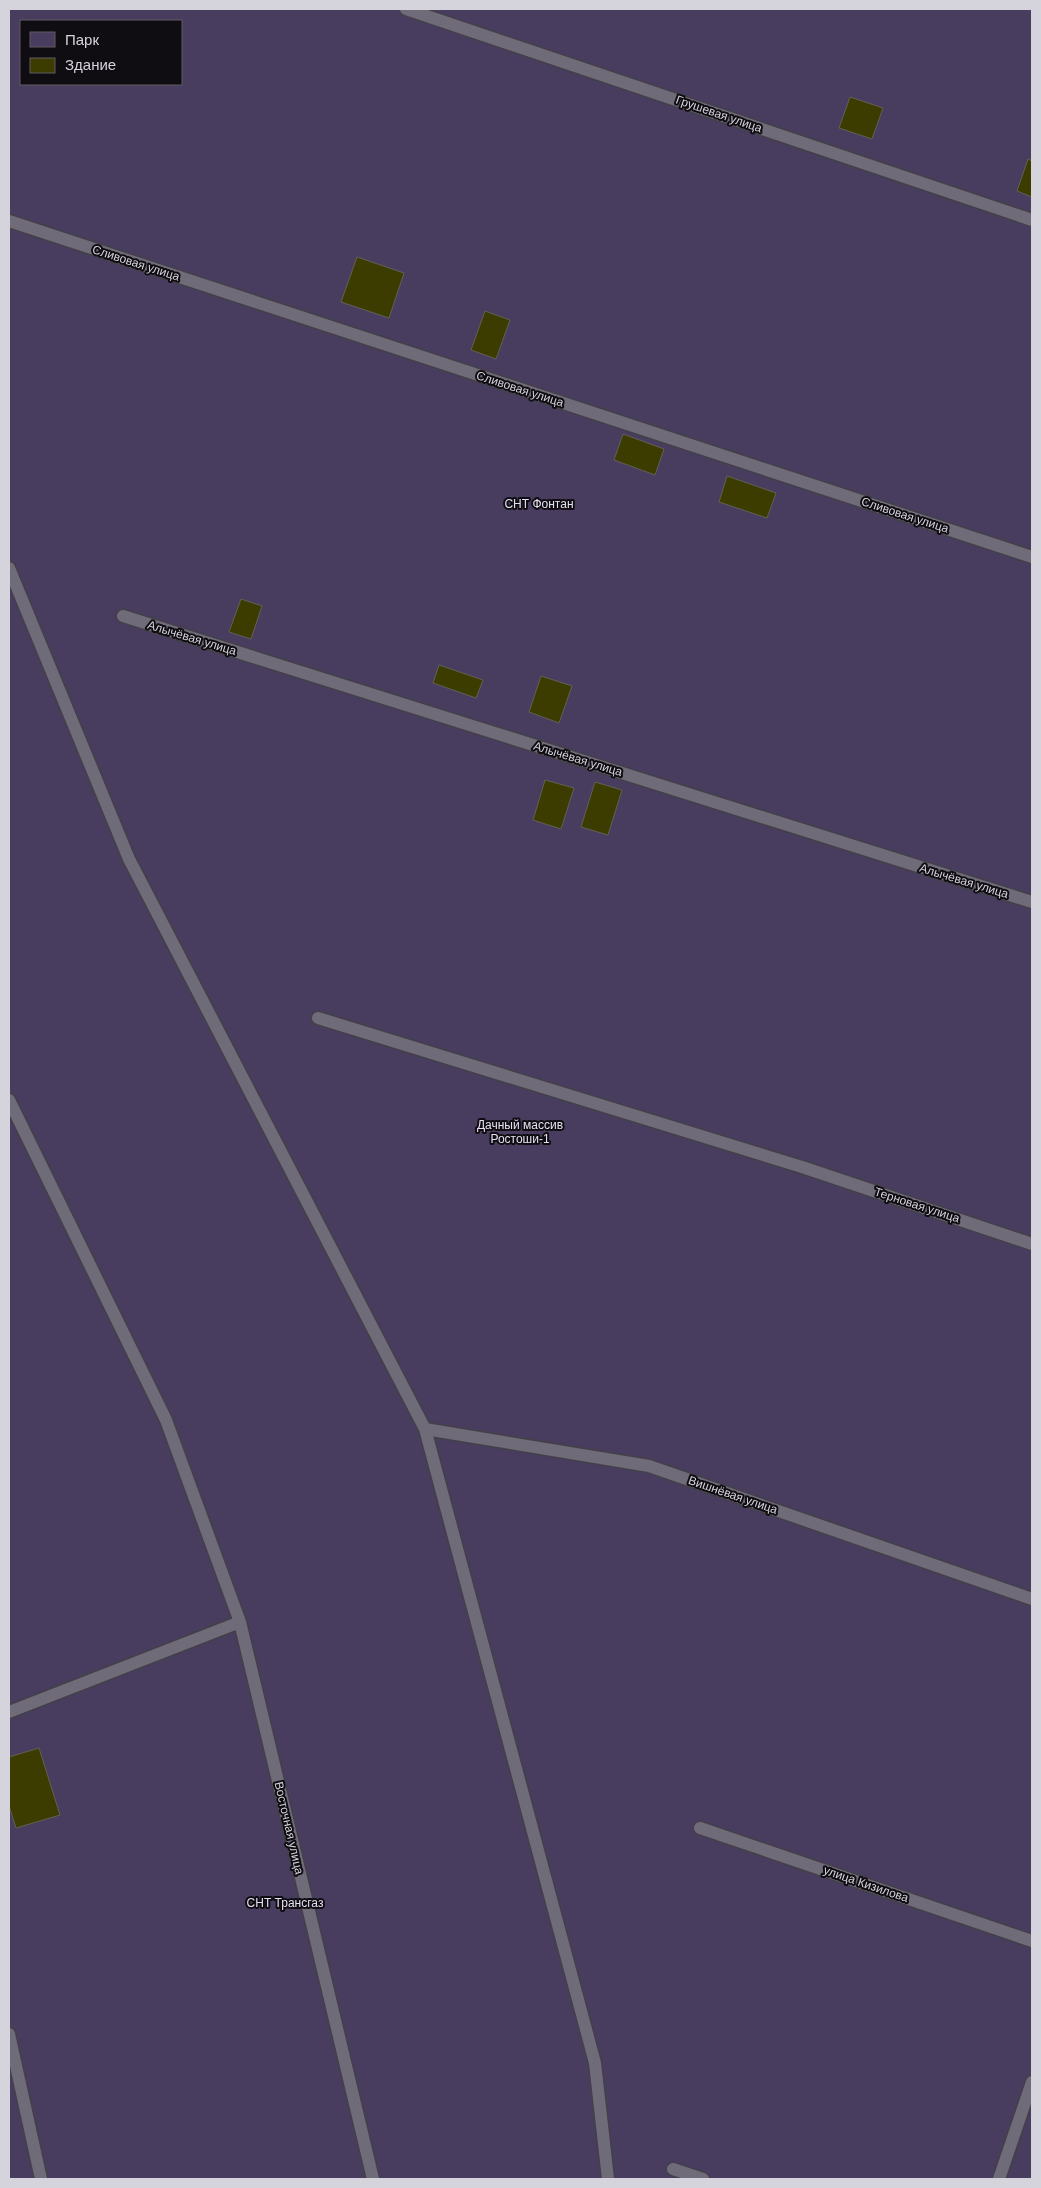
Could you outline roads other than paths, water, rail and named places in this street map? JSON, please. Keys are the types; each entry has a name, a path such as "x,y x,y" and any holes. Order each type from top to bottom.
{"lane":[{"name":"Грушевая улица","path":"406,9 1032,220"},
{"name":"Сливовая улица","path":"9,221 1032,557"},
{"path":"9,568 129,859 425,1429 595,2063 608,2179"},
{"name":"Алычёвая улица","path":"124,616 1032,902"},
{"name":"Терновая улица","path":"318,1018 802,1167 1032,1244"},
{"name":"Восточная улица","path":"9,1100 166,1420 240,1622 373,2179"},
{"name":"Вишнёвая улица","path":"425,1429 649,1466 1032,1599"},
{"path":"9,1712 240,1622"},
{"name":"улица Кизилова","path":"700,1828 1032,1940"},
{"path":"9,2034 41,2179"},
{"path":"999,2179 1032,2082"},
{"path":"673,2170 703,2179"}],"park label":[{"name":"СНТ Фонтан","path":"539,504"},
{"name":"Дачный массив Ростоши-1","path":"520,1132"},
{"name":"СНТ Трансгаз","path":"285,1903"}]}
